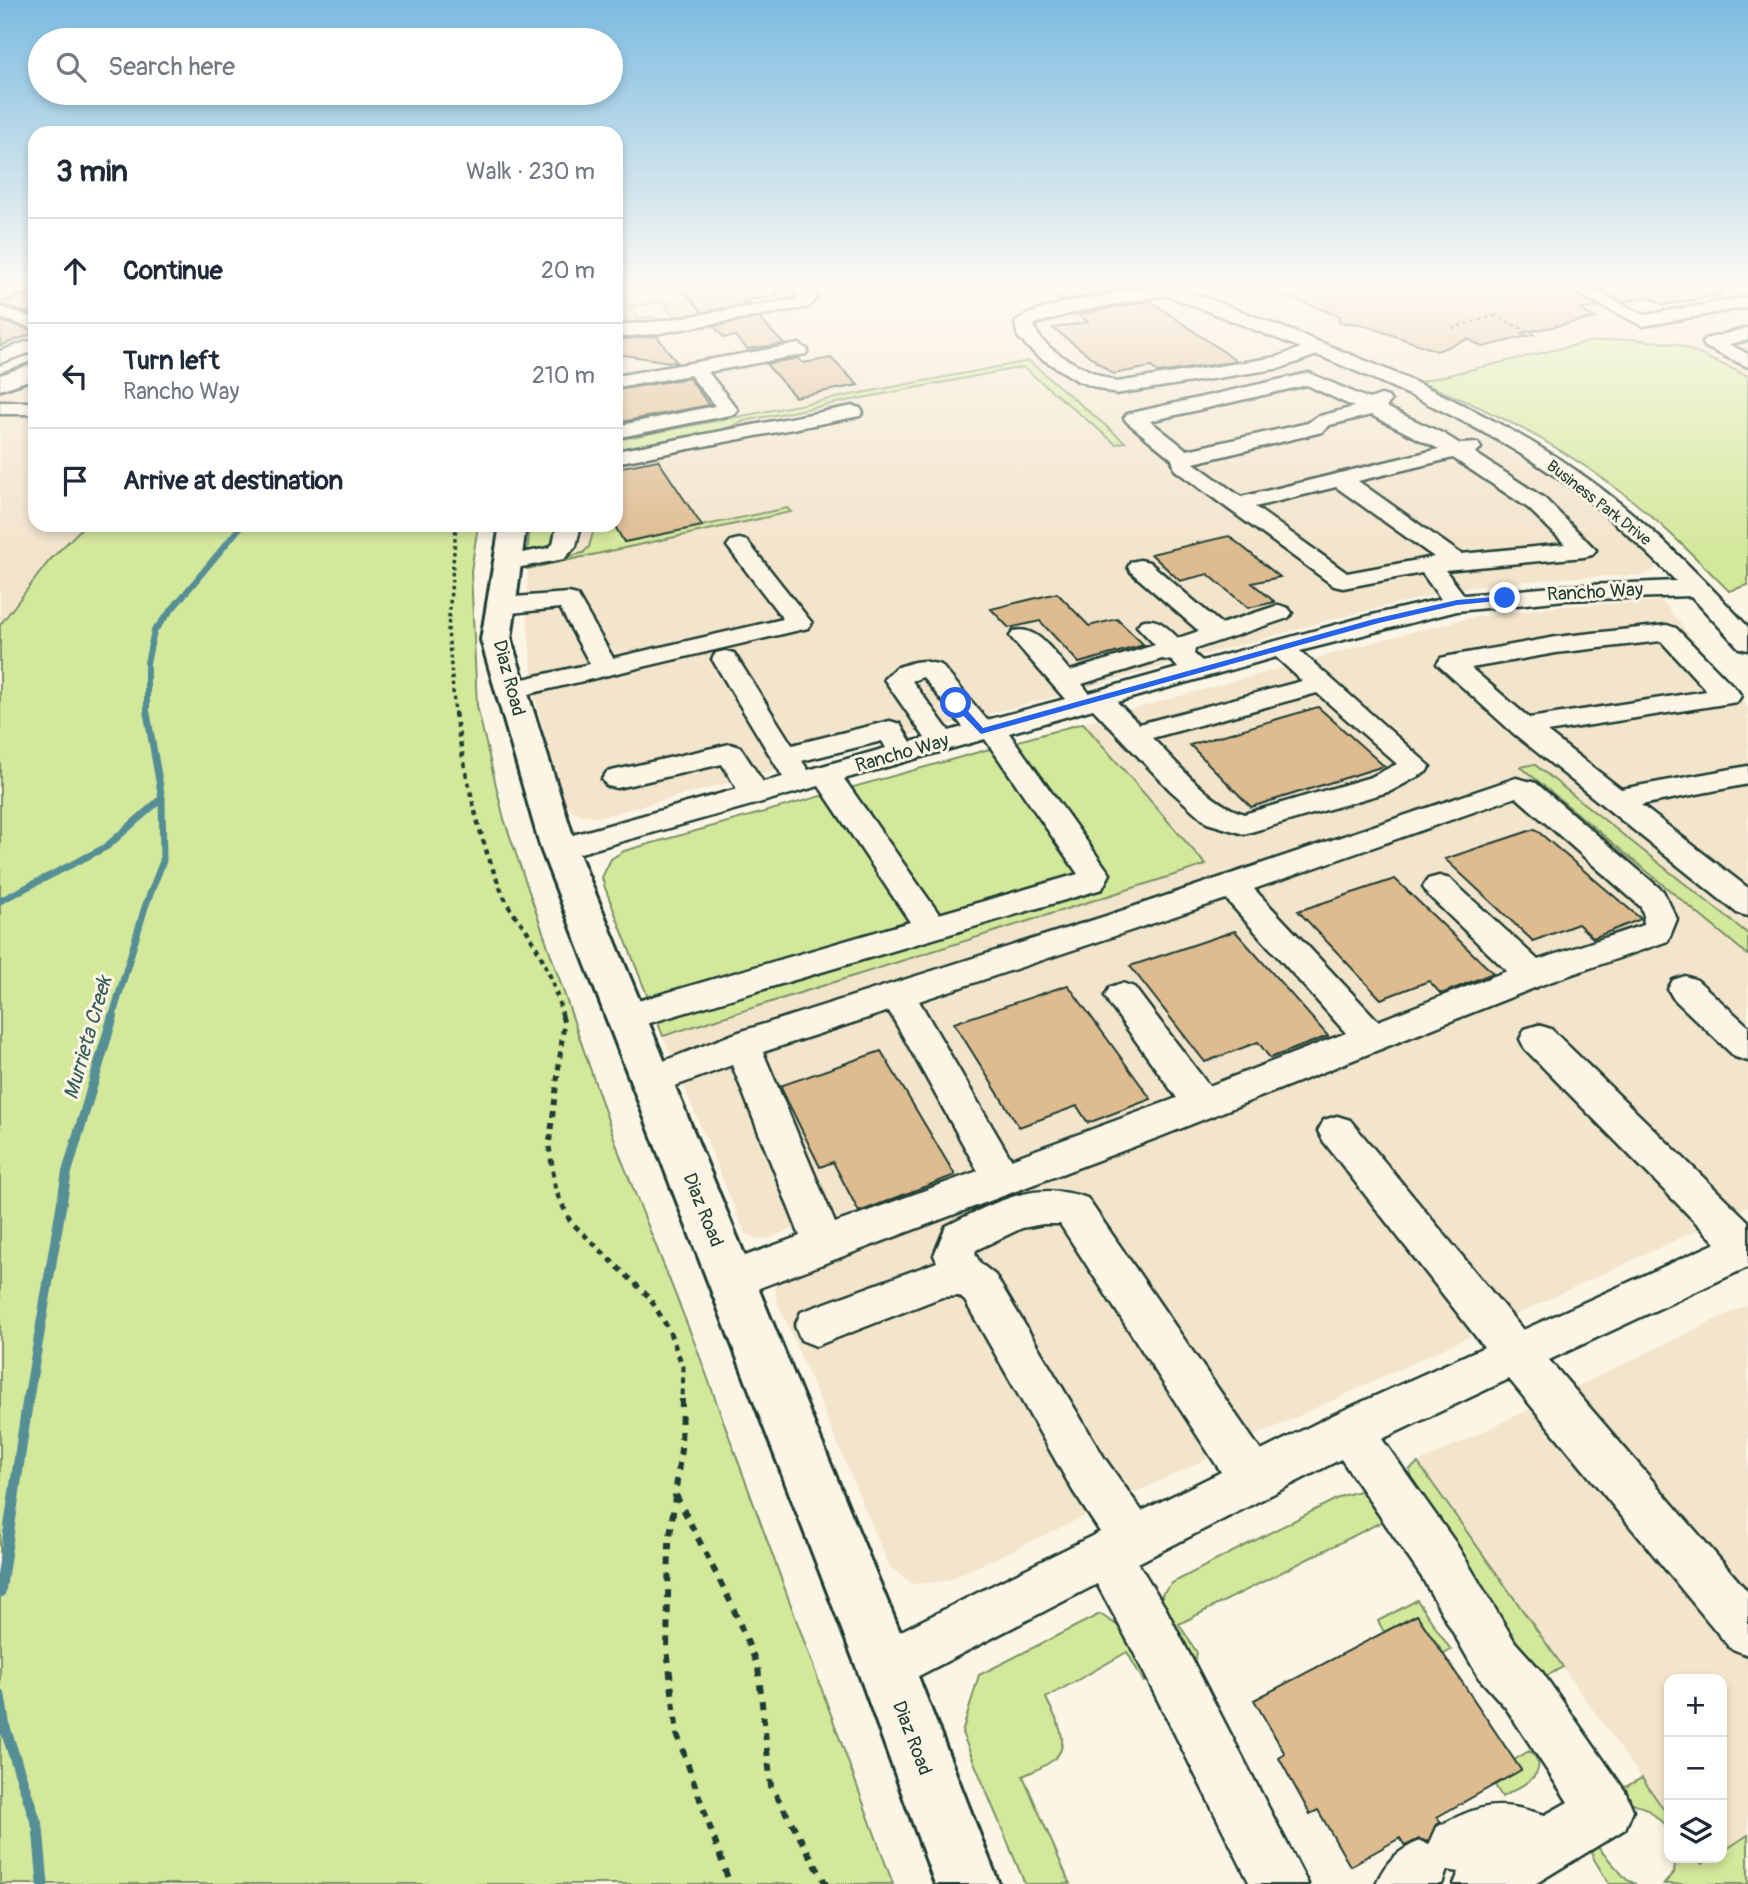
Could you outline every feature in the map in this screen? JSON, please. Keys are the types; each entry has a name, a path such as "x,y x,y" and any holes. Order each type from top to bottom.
{"main road":[{"path":"0,383 28,373"},
{"name":"Diaz Road","path":"512,532 496,640 559,849 885,1666 967,1884"}],"street":[{"path":"623,381 673,372"},
{"path":"623,431 728,410 698,372"},
{"path":"1077,372 1115,388 1218,372"},
{"name":"Business Park Drive","path":"1369,372 1467,415 1558,467 1642,534 1699,588 1748,642"},
{"path":"1309,380 1371,405 1458,451 1536,503 1584,550 1428,565 1343,581 1183,465 1183,457 1134,418 1309,380"},
{"path":"1183,457 1315,428 1323,421 1361,412 1408,389"},
{"path":"0,408 28,408"},
{"path":"623,456 705,446 853,412"},
{"path":"1239,504 1510,440"},
{"path":"1340,479 1456,562"},
{"path":"506,563 556,554 564,546 567,532"},
{"path":"511,690 799,623 739,546"},
{"path":"1428,565 1457,603"},
{"path":"1140,567 1217,634"},
{"name":"Rancho Way","path":"559,849 904,753 934,731 986,730 1083,695 1189,664 1281,648 1377,621 1457,603 1565,593 1699,588"},
{"path":"1505,598 1556,645"},
{"path":"501,606 568,600 606,669"},
{"path":"1189,664 1182,645 1279,614"},
{"path":"1150,626 1189,664"},
{"path":"1523,727 1727,696 1667,633 1556,645 1450,664 1523,727 1748,905"},
{"path":"1023,636 1083,695 1134,734 1180,783 1218,816 1244,824 1381,784 1416,766 1281,648"},
{"path":"1083,695 1075,675 1161,651 1189,664"},
{"path":"725,659 784,756 814,778 931,928"},
{"path":"626,1017 1091,881 1096,876 986,730 960,707 928,668 900,676 897,679 934,731"},
{"path":"1134,734 1321,684"},
{"path":"784,756 890,730 904,753"},
{"path":"617,779 730,753 755,794"},
{"path":"1615,800 1748,775"},
{"path":"652,1081 742,1046 1232,885 1516,787 1526,790 1652,899 1663,921 1656,933 1532,975 1202,1104 730,1280"},
{"path":"1232,885 1372,1038"},
{"path":"1439,887 1532,975"},
{"path":"1685,989 1748,1047"},
{"path":"898,995 1002,1179"},
{"path":"1122,996 1202,1104"},
{"path":"885,1666 1349,1431 1748,1248 1538,1039"},
{"path":"742,1046 824,1245"},
{"path":"1336,1130 1517,1354 1748,1630"},
{"path":"1253,1480 1073,1210 1056,1205 1029,1207 960,1238 954,1255 966,1277 980,1288 1089,1475 1120,1547 1147,1625 1280,1884"},
{"path":"817,1326 941,1279 966,1277"},
{"path":"1349,1431 1438,1559 1497,1660 1524,1690 1606,1810 1549,1844 1498,1830 1479,1833 1440,1871"}],"path":[{"path":"456,532 449,630 455,713 467,775 485,845 508,905 525,928 552,976 564,1023 549,1146 556,1191 570,1221 649,1297 668,1328 683,1367 681,1449 669,1544 667,1649 677,1734 730,1884"},
{"path":"675,1494 731,1603 758,1667 771,1786 825,1884"}],"shaded area":[{"path":"623,372 1348,372 1444,412 1574,490 1629,536 1649,556 1656,568 1646,575 1558,578 1462,588 1341,617 1042,700 600,817 579,814 568,808 560,794 534,694 526,606 530,532 623,532"},
{"path":"1394,372 1462,372 1419,382"},
{"path":"28,379 28,532 78,532 49,561 0,625 0,389"},
{"path":"1662,601 1748,708 1748,934 1534,764 1522,767 1748,955 1748,1206 946,1581 912,1584 889,1566 776,1298 775,1283 780,1276 821,1261 804,1224 770,1238 757,1239 745,1233 663,1036 1206,866 1083,723 1474,617 1561,606"},
{"path":"1748,1304 1748,1835 1727,1849 1727,1674 1664,1674 1664,1810 1418,1463"}],"green space":[{"path":"972,372 998,372 744,421 723,430 623,450 623,439"},
{"path":"1029,372 1042,372 1125,442 1116,444"},
{"path":"1462,372 1739,372 1748,376 1748,585 1729,591 1641,508 1565,453 1469,402 1419,382"},
{"path":"787,508 791,512 527,569 527,566 583,553 589,547 593,532 619,532 625,542"},
{"path":"78,532 477,532 471,571 477,706 504,819 621,1158 697,1349 893,1884 0,1884 0,625 49,561"},
{"path":"529,532 557,532 552,549 527,556"},
{"path":"1083,723 1206,865 663,1036 604,885 602,877 611,859 624,851"},
{"path":"1534,764 1748,934 1748,955 1521,767"},
{"path":"1418,1463 1563,1667 1543,1678 1534,1675 1411,1484 1410,1469"},
{"path":"1359,1491 1370,1493 1406,1546 1402,1549 1383,1521 1179,1624 1197,1653 1192,1660 1163,1614 1162,1594 1172,1583 1342,1496"},
{"path":"1417,1600 1451,1650 1444,1654 1417,1615 1384,1632 1378,1621"},
{"path":"1100,1614 1130,1634 1148,1679 1144,1682 1127,1652 1046,1698 1062,1735 1061,1750 1050,1762 1023,1776 1070,1884 1025,1884 962,1733 979,1675"},
{"path":"1529,1751 1536,1759 1537,1772 1525,1784 1502,1797 1495,1785 1520,1770 1514,1760"},
{"path":"1642,1778 1664,1810 1664,1824 1649,1810 1626,1800 1622,1793 1623,1788"},
{"path":"1748,1835 1748,1884 1664,1884 1674,1873 1675,1863 1727,1863 1727,1849"},
{"path":"1595,1844 1627,1880 1636,1884 1609,1884 1594,1859 1591,1850"}],"building":[{"path":"773,372 845,372 858,385 795,397"},
{"path":"689,378 709,405 623,422 623,389"},
{"path":"658,460 702,526 624,542 618,532 623,532 623,467"},
{"path":"1229,536 1280,577 1252,583 1275,602 1248,608 1208,574 1180,581 1151,554"},
{"path":"1057,593 1089,626 1117,619 1144,645 1079,663 1040,621 1009,628 991,609"},
{"path":"1318,707 1384,766 1251,807 1190,745"},
{"path":"1535,829 1641,919 1593,938 1578,924 1533,941 1445,859"},
{"path":"1395,879 1493,973 1441,994 1429,981 1381,999 1298,911"},
{"path":"1235,931 1328,1036 1270,1058 1258,1042 1205,1062 1130,966"},
{"path":"1068,985 1151,1099 1088,1123 1077,1106 1019,1127 954,1023"},
{"path":"881,1051 955,1175 859,1212 833,1162 820,1167 780,1086"},
{"path":"1417,1615 1521,1770 1437,1817 1441,1822 1435,1826 1428,1842 1419,1839 1405,1846 1400,1838 1350,1866 1318,1810 1310,1814 1279,1758 1285,1754 1254,1700"}],"waterway":[{"name":"Murrieta Creek","path":"147,713 147,663 154,631 236,532"},
{"name":"Murrieta Creek","path":"147,713 162,798"},
{"path":"0,901 106,847 162,798"},
{"name":"Murrieta Creek","path":"112,1018 145,907 163,861 162,798"},
{"name":"Murrieta Creek","path":"28,1401 67,1172 113,1016"},
{"name":"Murrieta Creek","path":"0,1592 28,1399"},
{"name":"Murrieta Creek","path":"0,1696 5,1728 38,1828 43,1884"}],"route":[{"path":"956,703 981,731 1377,621 1457,603 1505,598"}]}
